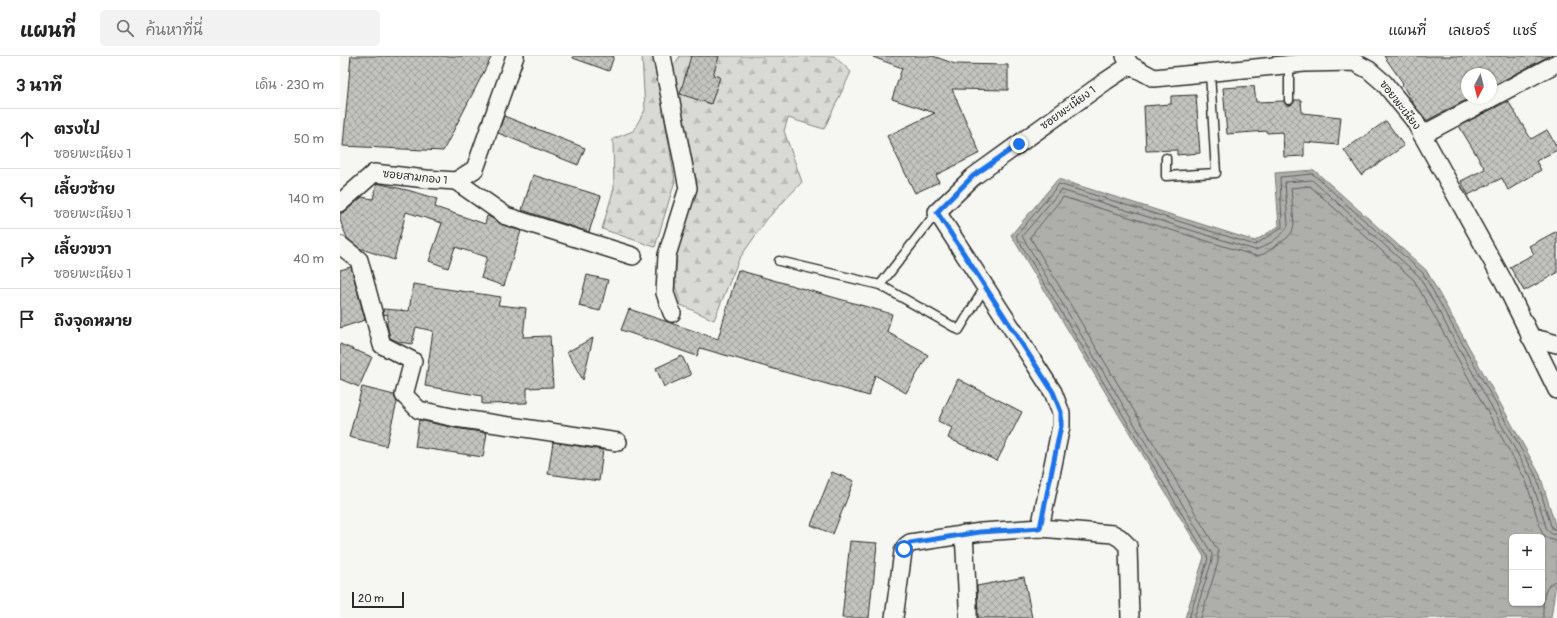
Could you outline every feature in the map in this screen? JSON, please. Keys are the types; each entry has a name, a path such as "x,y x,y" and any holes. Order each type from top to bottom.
{"street":[{"name":"ซอยสามกอง 1","path":"340,203 374,172 426,179 456,181 475,169 515,56"},
{"path":"662,56 688,188 667,255 665,293 672,313"},
{"name":"ซอยพะเนียง","path":"1128,60 1154,78 1288,64 1355,59 1384,83 1414,120 1504,282 1557,390"},
{"name":"ซอยพะเนียง 1","path":"937,212 973,176 1106,81 1128,60"},
{"path":"1422,135 1557,63"},
{"path":"456,181 506,216 633,256"},
{"path":"937,212 1053,392 1061,412 1061,426 1040,528"},
{"path":"340,245 359,260 382,345 413,361 404,395 419,410 456,418 618,442"},
{"path":"1530,337 1557,344"},
{"path":"894,618 903,552 906,546 910,543 980,532 1040,528 1113,534 1120,538 1128,546 1130,618"},
{"path":"964,534 968,618"}],"lane":[{"path":"1288,64 1289,100"},
{"path":"1166,158 1166,176 1216,173 1210,73"},
{"path":"880,285 937,212"},
{"path":"779,261 880,285 959,330 986,286"}],"green space":[{"path":"642,56 654,56 675,181 655,247 602,229 614,188 613,139 633,131 645,110"},
{"path":"680,56 834,56 851,72 824,129 788,118 784,131 802,182 767,219 739,259 714,320 681,305 675,286 677,251 697,184 673,66"}],"water":[{"path":"1314,170 1426,270 1540,475 1557,531 1557,576 1551,618 1185,618 1204,557 1011,235 1058,179 1255,241 1279,226 1275,173"}],"building":[{"path":"351,56 492,56 443,151 343,146"},
{"path":"573,56 614,56 609,71 573,58"},
{"path":"691,56 719,56 713,75 720,77 711,104 680,94"},
{"path":"873,56 933,56 955,64 1008,65 1008,90 952,89 980,153 936,175 939,182 915,193 887,136 935,113 892,99 902,68"},
{"path":"1384,56 1549,56 1497,84 1497,68 1461,68 1461,103 1426,121 1414,105 1402,84 1403,83"},
{"path":"1254,86 1256,102 1284,101 1286,105 1289,105 1294,103 1294,100 1301,100 1302,113 1341,117 1338,145 1304,142 1304,156 1284,157 1283,132 1267,133 1267,131 1227,134 1223,88"},
{"path":"1196,95 1200,153 1177,155 1177,150 1146,151 1144,106 1171,104 1171,96"},
{"path":"1508,101 1531,139 1547,130 1557,147 1557,150 1536,161 1541,170 1508,190 1502,178 1468,195 1461,181 1485,169 1459,126"},
{"path":"504,116 585,148 578,165 498,133"},
{"path":"1386,121 1404,146 1361,175 1344,150"},
{"path":"533,175 601,196 589,232 522,210"},
{"path":"377,183 437,199 435,207 485,224 488,216 503,225 521,231 504,286 481,278 487,257 455,247 448,268 429,261 442,223 406,212 394,260 359,248 347,238 340,220 340,214 362,197 373,199"},
{"path":"1557,231 1557,273 1524,291 1510,267 1534,254 1529,246"},
{"path":"351,267 365,320 340,328 340,270"},
{"path":"738,270 892,314 887,332 928,355 906,393 875,375 869,396 700,348 697,356 621,330 629,309 718,339"},
{"path":"587,275 608,280 600,311 579,306"},
{"path":"413,284 501,297 498,305 526,308 523,337 550,336 553,387 527,388 527,403 482,404 482,396 425,386 433,331 416,327 412,344 399,342 390,338 387,324 388,314 384,315 383,309 409,311"},
{"path":"593,338 583,380 567,352"},
{"path":"340,344 372,357 359,387 340,379"},
{"path":"682,356 691,375 664,387 656,368"},
{"path":"958,379 1022,412 997,461 948,438 952,428 938,421"},
{"path":"362,387 394,395 397,402 386,446 349,437"},
{"path":"419,420 487,433 483,457 415,447"},
{"path":"553,442 603,450 599,481 548,474"},
{"path":"832,472 854,481 833,534 811,525"},
{"path":"850,541 877,543 869,618 842,618"},
{"path":"1024,577 1032,618 978,618 977,586"}],"route":[{"path":"904,549 910,543 980,532 1040,528 1061,426 1061,412 1053,392 937,212 973,176 1019,144"}]}
